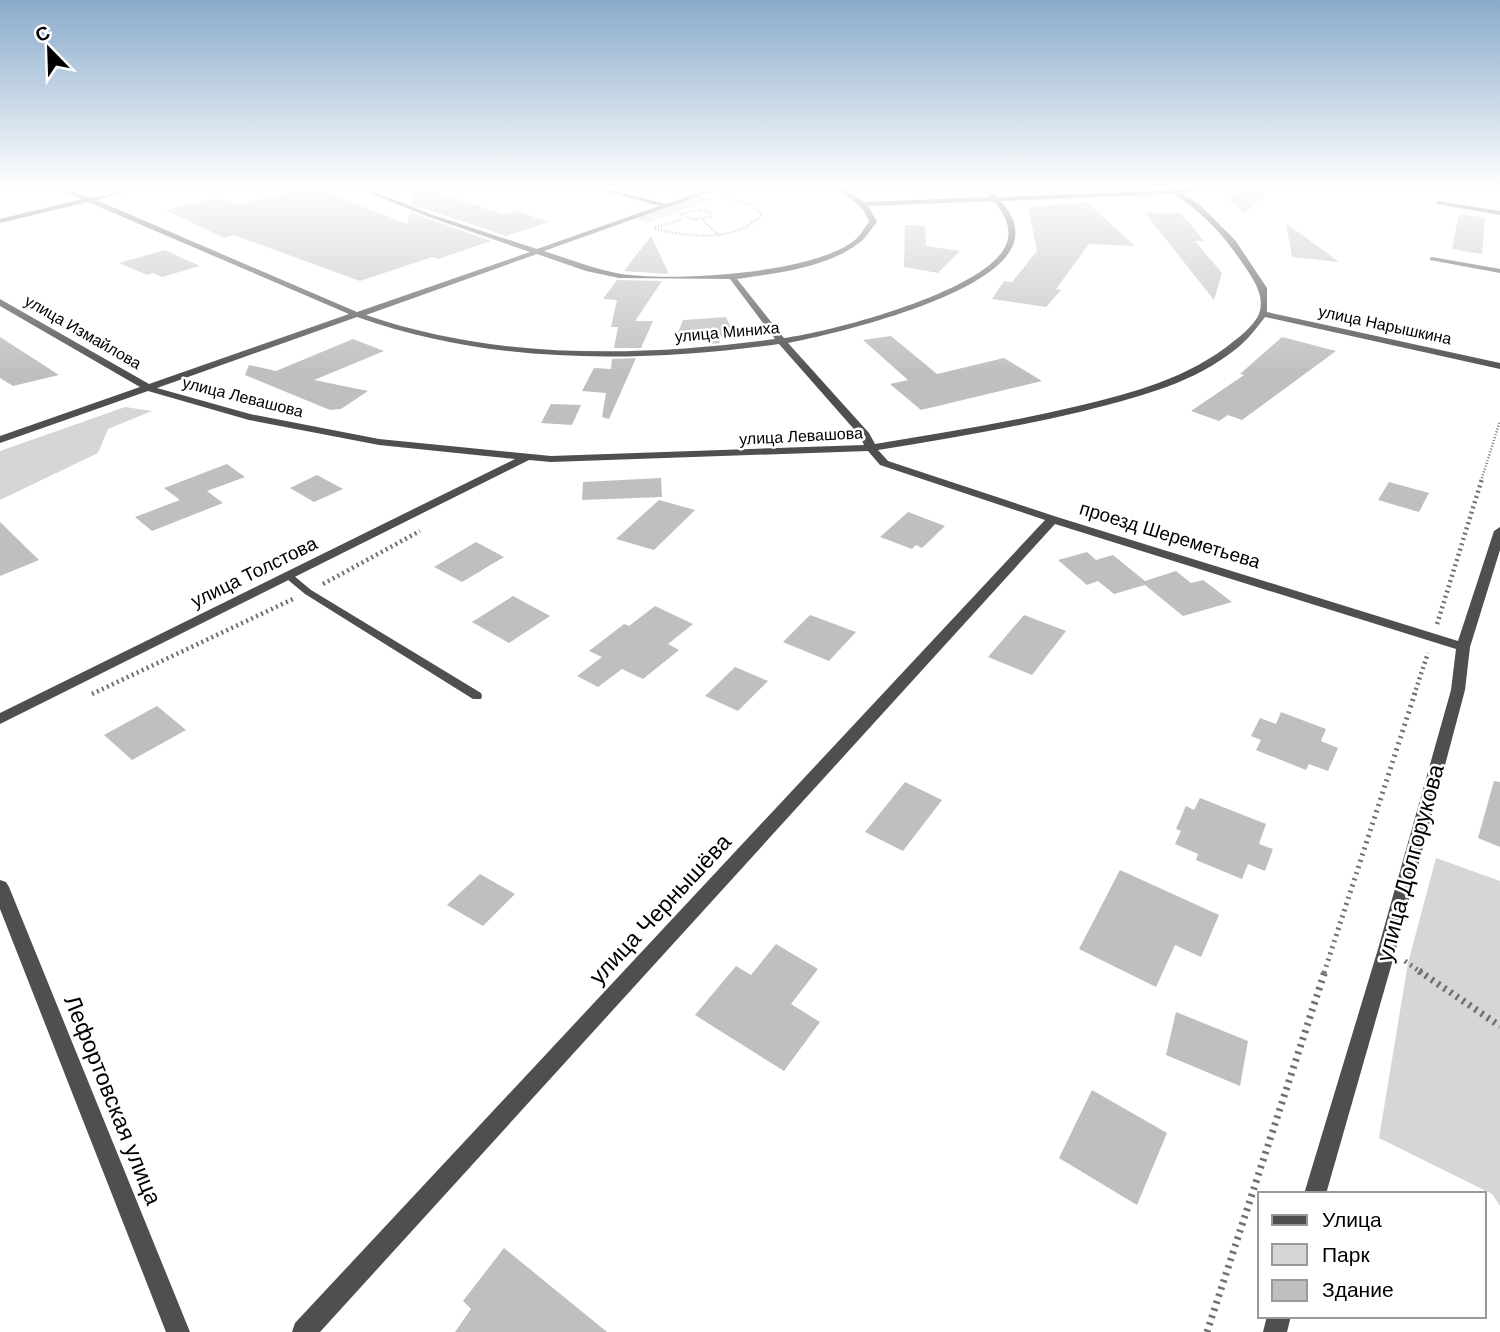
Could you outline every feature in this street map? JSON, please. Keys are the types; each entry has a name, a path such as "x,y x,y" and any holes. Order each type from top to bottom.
{"street":[{"name":"улица Миниха","path":"206,250 357,316 445,340 581,354 713,349 782,342 889,317 958,288 993,267 1007,250"},
{"path":"0,440 540,251 589,269 619,275 659,278 732,277 779,270 842,250"},
{"path":"1237,250 1263,288 1263,314"},
{"name":"проезд Шереметьева","path":"732,277 782,342 865,435 871,448 884,463 1053,519 1464,647"},
{"name":"улица Измайлова","path":"0,302 150,388"},
{"name":"улица Нарышкина","path":"1263,314 1500,366"},
{"name":"улица Левашова","path":"150,388 198,404 379,442 525,458 675,457 871,448 1012,425 1139,394 1186,375 1224,354 1247,335 1263,314"},
{"name":"улица Толстова","path":"0,719 525,458"},
{"name":"улица Чернышёва","path":"304,1332 1053,519"},
{"name":"улица Долгорукова","path":"1316,1192 1387,949 1458,690 1464,647 1500,531"},
{"name":"Лефортовская улица","path":"0,887 178,1332"}],"lane":[{"path":"1432,259 1500,271"},
{"path":"290,576 308,592 477,696"}],"path":[{"path":"1207,1332 1433,637 1500,421"},
{"path":"86,697 308,592 430,525"},
{"path":"1387,949 1500,1026"}],"green space":[{"path":"125,407 152,411 108,429 98,453 0,500 0,451"},
{"path":"1436,858 1500,881 1500,1206 1492,1194 1379,1138 1408,963"}],"building":[{"path":"165,250 200,266 162,277 153,273 147,275 119,263"},
{"path":"276,250 464,250 438,259 432,257 360,281"},
{"path":"640,250 658,250 668,272 667,274 624,271"},
{"path":"904,250 960,251 938,273 904,267"},
{"path":"1084,250 1056,289 1061,290 1046,307 992,299 1004,281 1012,282 1037,251"},
{"path":"1174,250 1203,250 1222,273 1214,300"},
{"path":"1291,250 1323,250 1339,262 1292,257"},
{"path":"1459,250 1482,250 1482,254"},
{"path":"617,280 662,281 635,321 653,321 641,348 614,348 618,327 611,327 617,300 603,299"},
{"path":"726,317 735,336 718,337 720,343 709,344 701,338 675,340 683,320"},
{"path":"891,336 937,374 1004,358 1042,381 921,410 890,384 908,380 863,340"},
{"path":"0,337 59,375 13,386 0,378"},
{"path":"1282,337 1336,351 1242,420 1228,415 1219,421 1191,411 1244,375 1240,374"},
{"path":"353,339 384,351 314,380 368,391 341,409 330,410 245,375 249,365 276,371"},
{"path":"636,358 609,419 602,417 606,393 582,391 594,368 611,369 612,359"},
{"path":"551,404 581,405 572,425 541,423"},
{"path":"227,464 245,477 207,491 223,503 152,531 135,517 180,500 164,488"},
{"path":"317,475 343,489 314,502 290,488"},
{"path":"661,478 662,497 582,500 583,482"},
{"path":"1389,482 1429,493 1419,512 1378,500"},
{"path":"659,500 695,510 654,550 616,539"},
{"path":"908,512 945,526 922,548 916,545 912,549 880,537"},
{"path":"0,522 39,560 0,576"},
{"path":"476,542 504,557 462,582 434,567"},
{"path":"1087,552 1096,560 1113,555 1145,581 1176,571 1191,583 1203,580 1232,602 1183,616 1145,585 1114,594 1098,581 1087,585 1058,560"},
{"path":"513,596 550,616 509,643 472,622"},
{"path":"655,606 693,624 668,644 679,650 643,679 622,669 598,687 577,676 602,657 589,651 624,624 629,626"},
{"path":"810,615 856,632 829,661 783,642"},
{"path":"1024,615 1066,631 1032,675 988,657"},
{"path":"735,667 768,681 738,711 705,696"},
{"path":"157,706 186,730 132,760 104,735"},
{"path":"1281,712 1326,729 1321,741 1338,748 1328,771 1309,764 1306,770 1256,750 1261,740 1251,736 1260,718 1276,724"},
{"path":"1494,781 1500,782 1500,847 1478,838"},
{"path":"905,782 942,800 903,851 865,832"},
{"path":"1200,798 1266,824 1259,844 1273,849 1265,871 1248,864 1242,879 1196,860 1198,854 1175,844 1181,831 1176,829 1186,806 1194,810"},
{"path":"1120,870 1219,915 1201,957 1175,945 1156,987 1079,949"},
{"path":"480,874 515,894 483,926 447,905"},
{"path":"776,944 818,969 791,1004 820,1022 784,1071 695,1015 736,966 751,975"},
{"path":"1176,1012 1248,1041 1240,1086 1166,1055"},
{"path":"1092,1090 1167,1133 1137,1205 1059,1158"},
{"path":"504,1248 607,1332 455,1332 471,1309 463,1301"}]}
